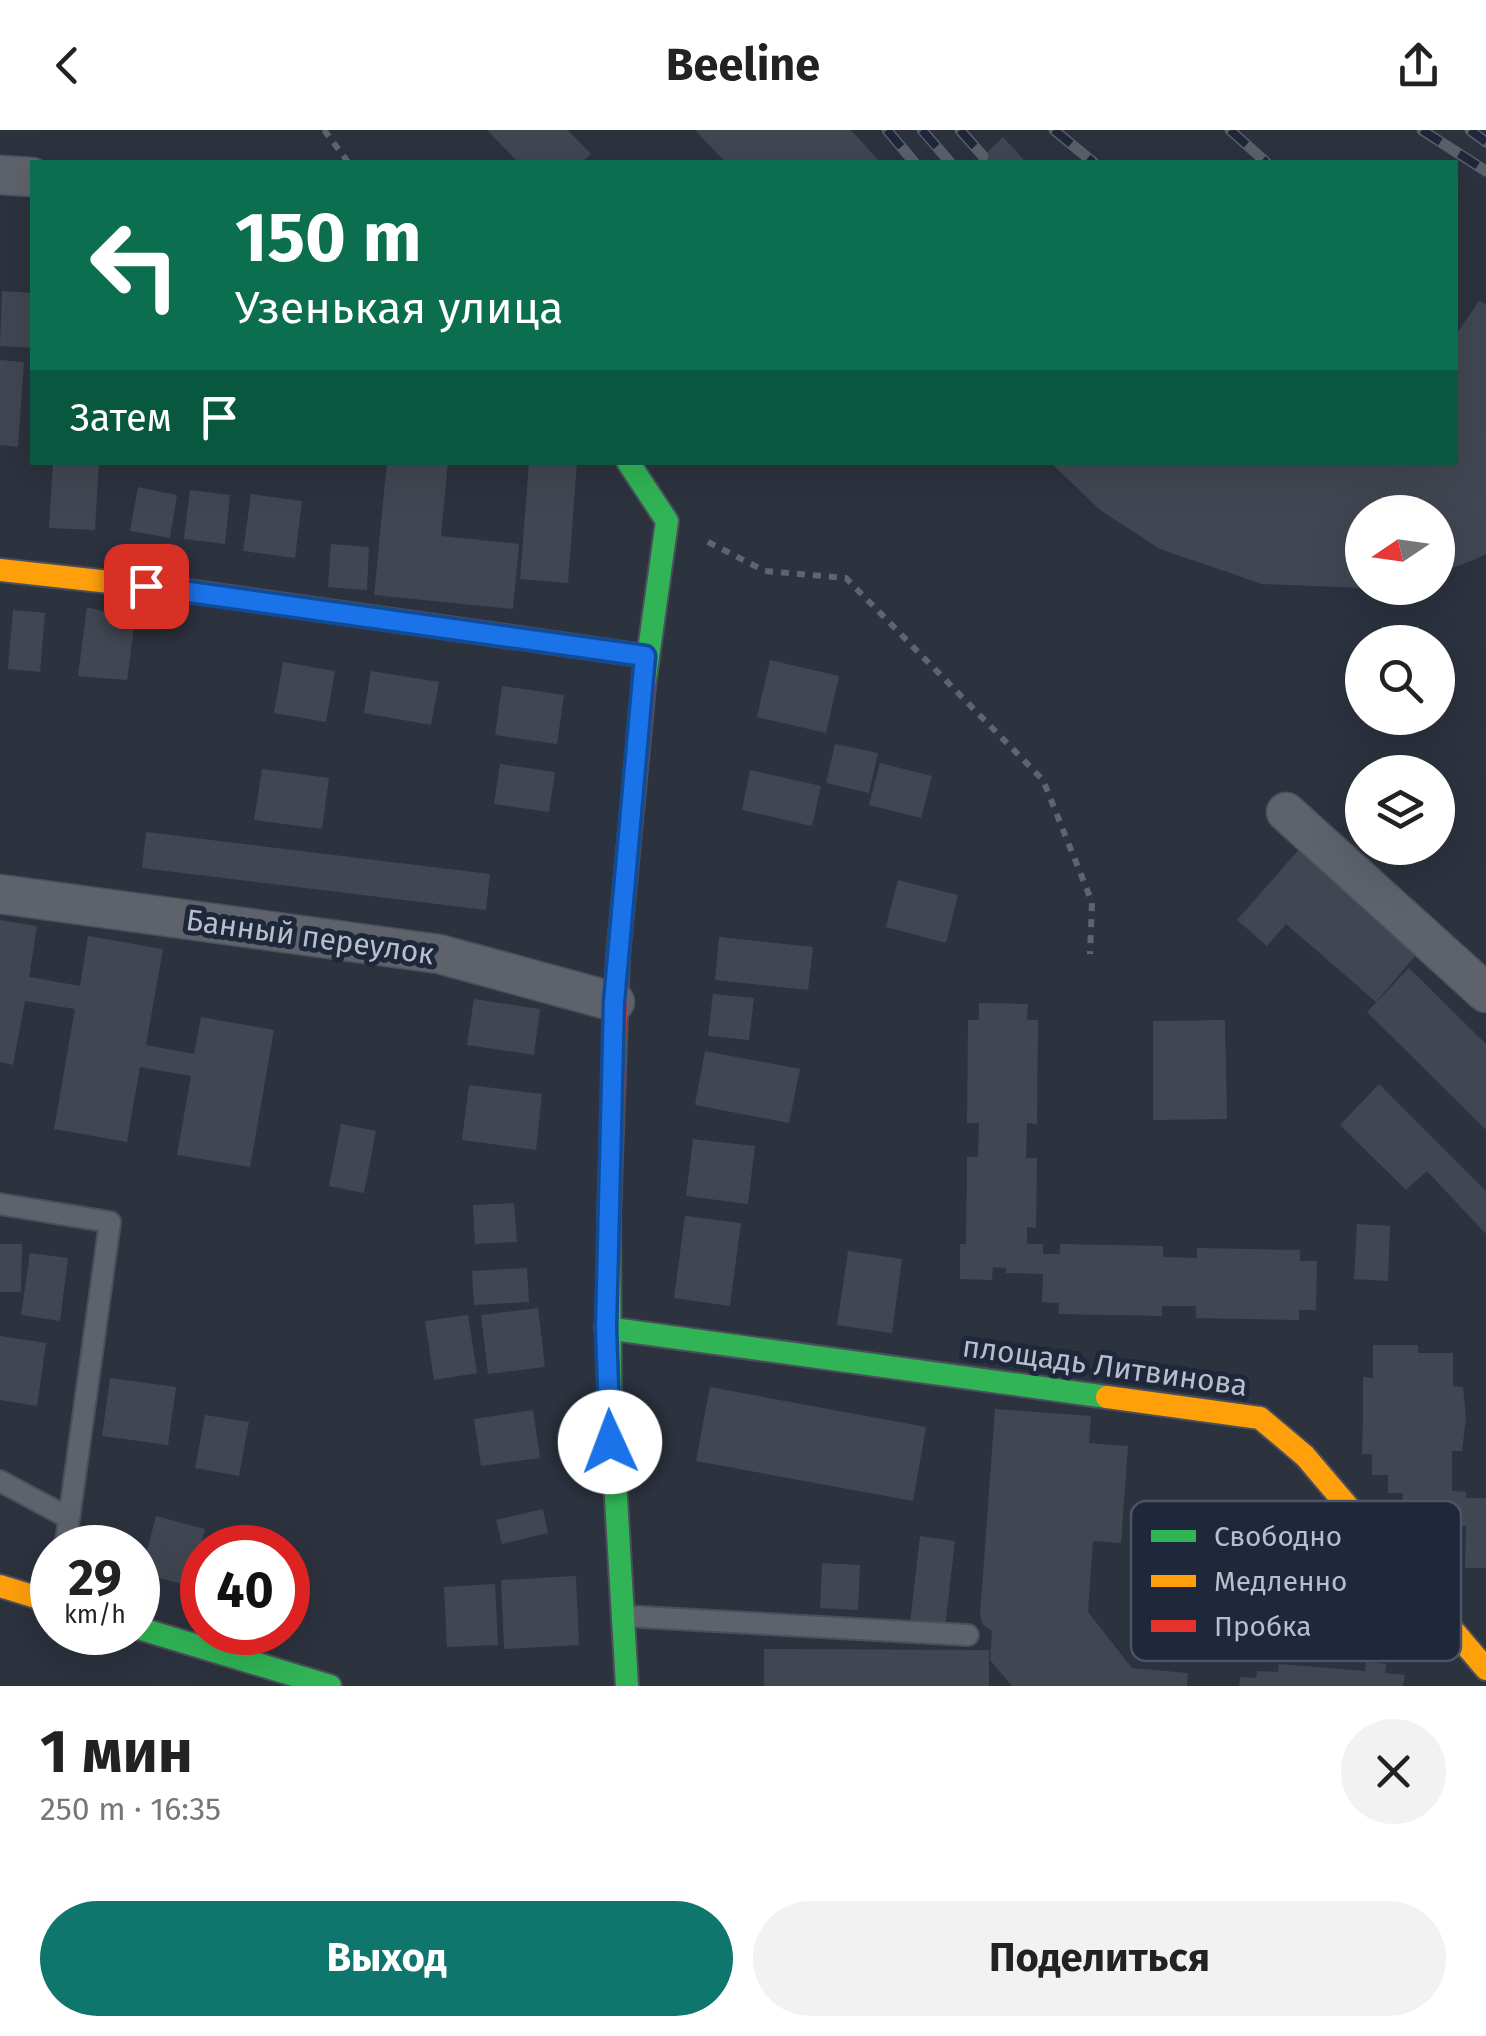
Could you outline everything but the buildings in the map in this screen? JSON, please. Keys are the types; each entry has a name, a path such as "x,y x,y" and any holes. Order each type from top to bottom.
{"street":[{"path":"0,175 30,177"},
{"path":"628,1686 612,1517 606,1328 614,1002 645,656 667,521 630,465"},
{"path":"0,570 182,590 645,656"},
{"path":"1286,812 1486,993"},
{"name":"Банный переулок","path":"0,894 439,954 614,1002"},
{"name":"площадь Литвинова","path":"606,1328 1260,1418 1305,1456 1343,1501"},
{"path":"0,1586 30,1595"},
{"path":"160,1635 330,1686"},
{"name":"площадь Литвинова","path":"1461,1640 1486,1669"}],"lane":[{"path":"0,1204 110,1222 68,1525"},
{"path":"0,1480 69,1518"},
{"path":"621,1616 968,1635"}],"path":[{"path":"324,130 346,160"},
{"path":"667,521 765,571 846,578 1044,780 1092,902 1090,954"}],"railway":[{"path":"887,130 912,160"},
{"path":"922,130 948,160"},
{"path":"960,130 983,156"},
{"path":"1054,130 1091,160"},
{"path":"1230,130 1264,160"},
{"path":"1422,130 1486,171"},
{"path":"1470,130 1486,142"}],"traffic: fast":[{"path":"630,465 667,521 644,686"},
{"path":"609,1216 610,1395 627,1686"},
{"path":"606,1328 1107,1397"},
{"path":"160,1635 330,1686"}],"traffic: slow":[{"path":"0,570 182,590 645,656"},
{"path":"1107,1397 1260,1418 1305,1456 1343,1501"},
{"path":"0,1586 30,1595"},
{"path":"1461,1640 1486,1669"}],"traffic: jam":[{"path":"609,1216 618,956 644,686"}],"route":[{"path":"146,586 645,656 614,1002 606,1328 610,1442"}]}
